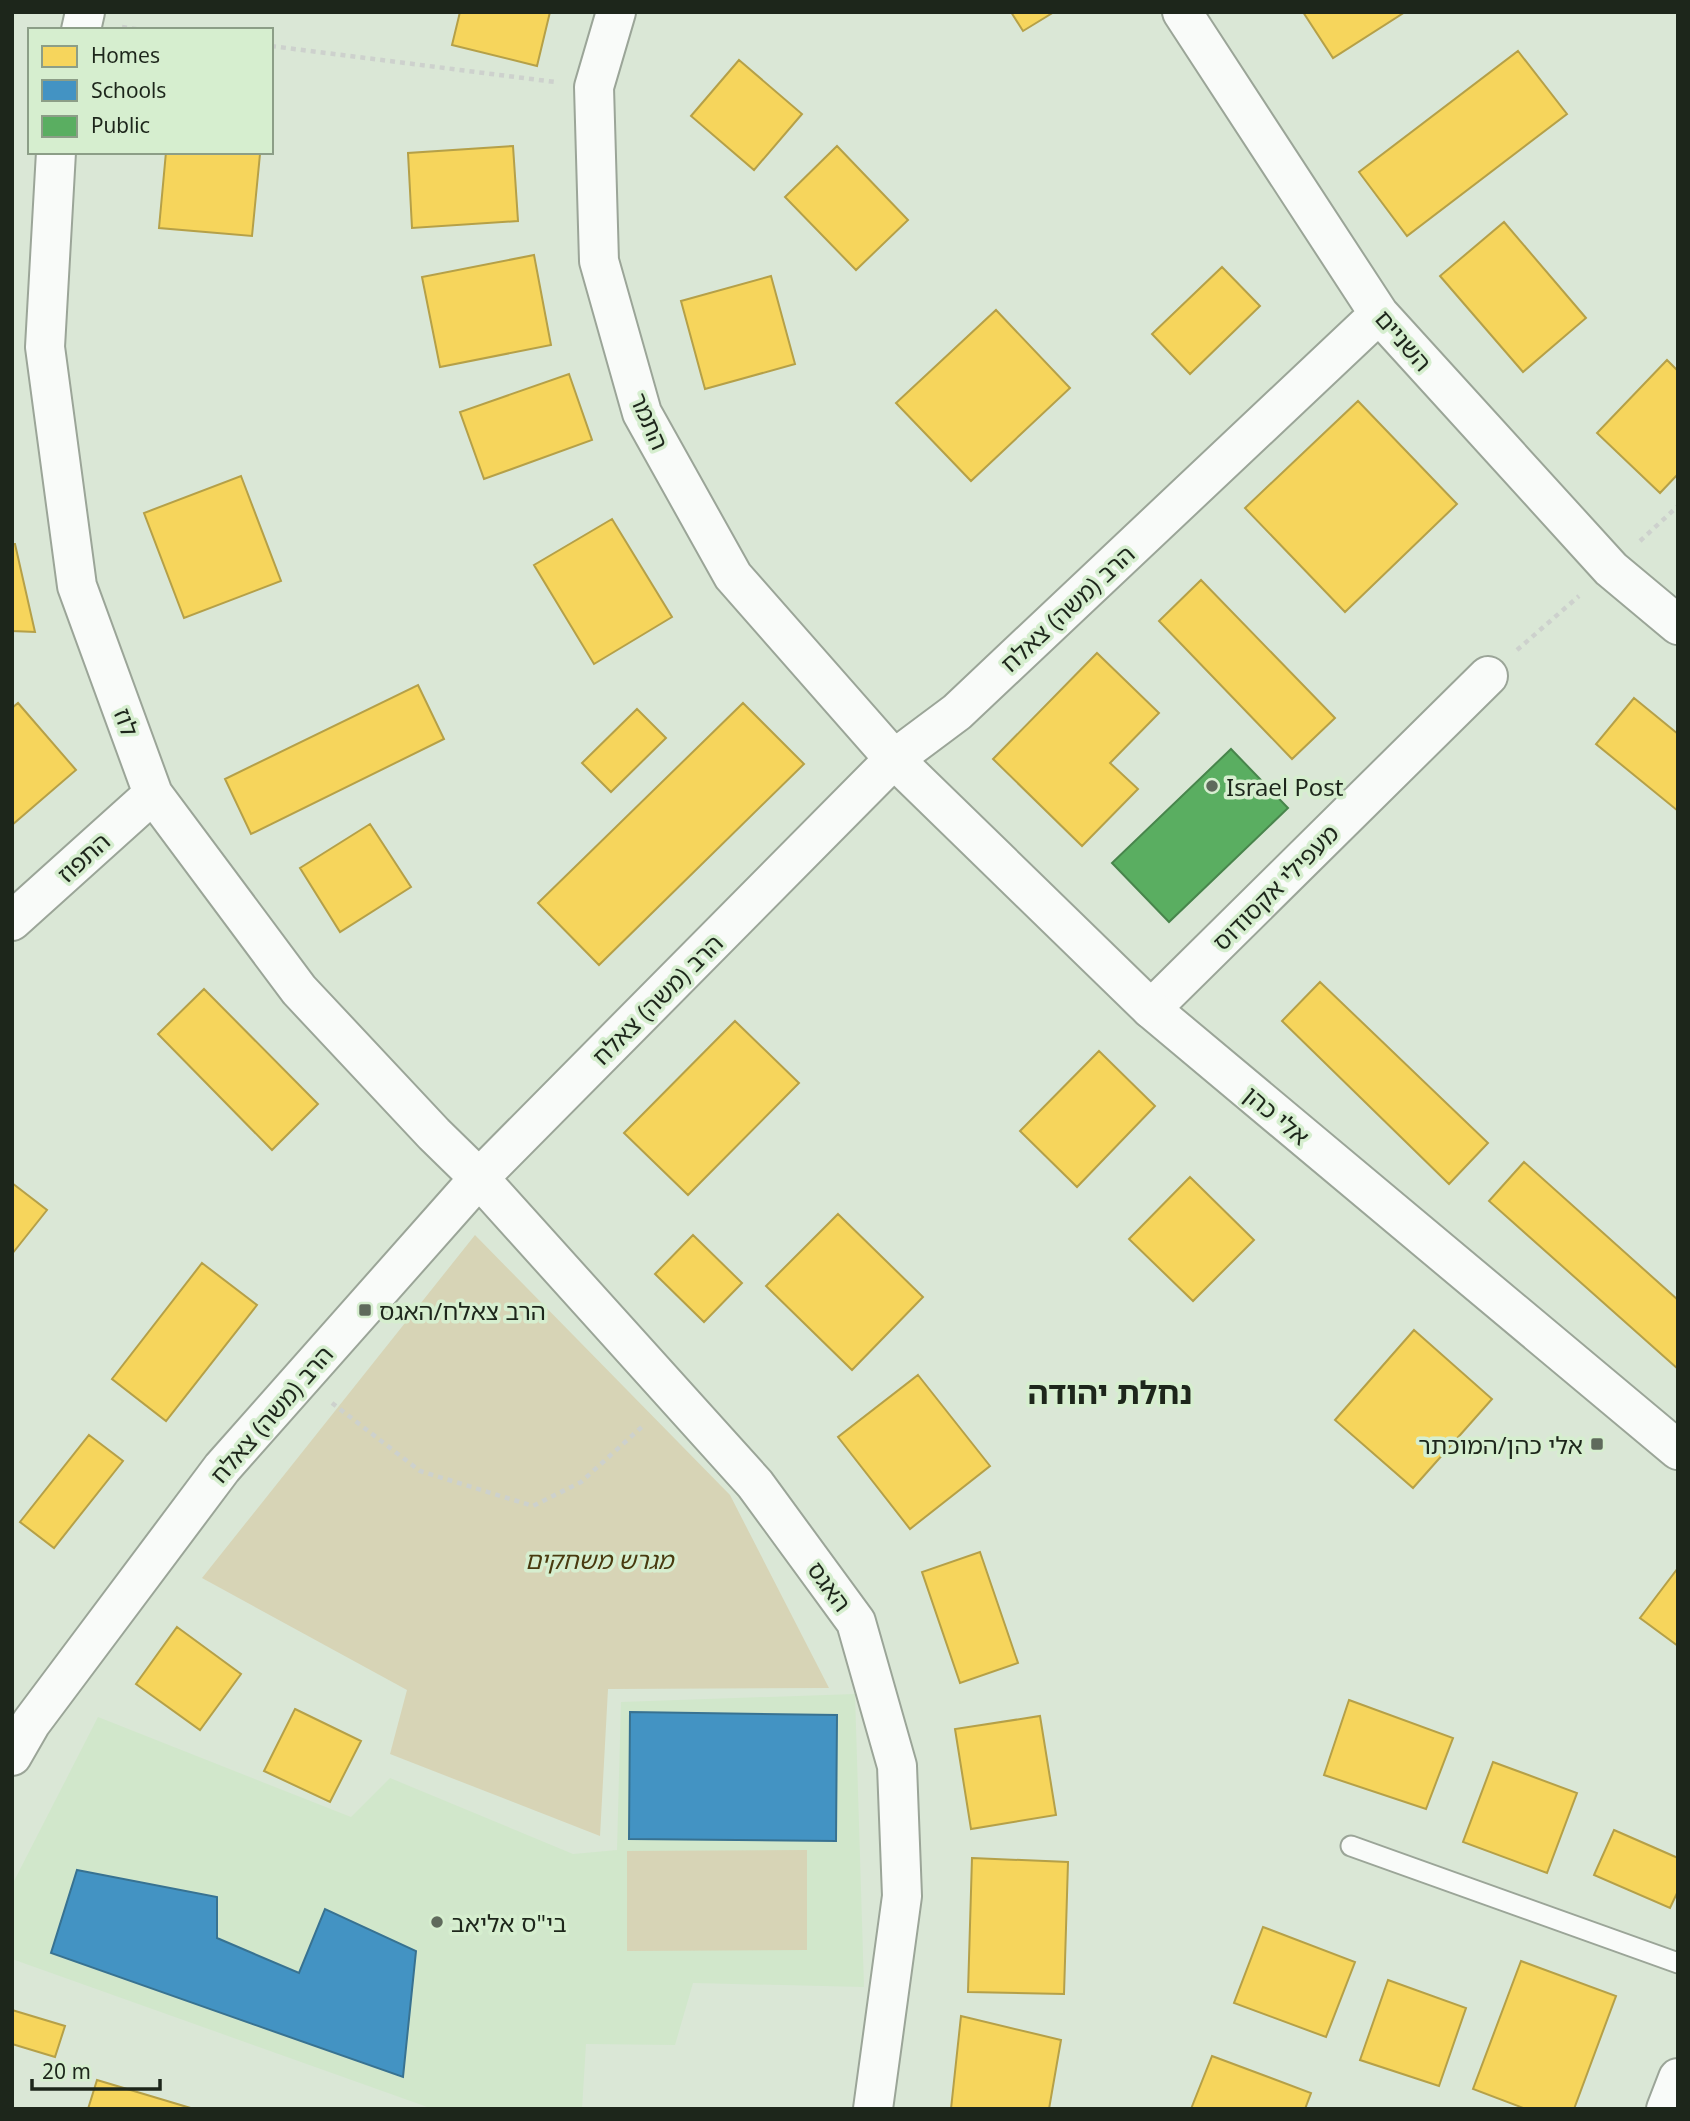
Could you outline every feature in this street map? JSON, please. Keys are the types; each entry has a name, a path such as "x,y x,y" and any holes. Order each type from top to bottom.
{"street":[{"name":"התמר","path":"616,12 594,87 599,261 642,413 733,576 894,758"},
{"name":"השניים","path":"1182,12 1379,314 1611,569 1678,625"},
{"name":"לוז","path":"56,154 45,347 77,586 153,794 299,990 434,1134 480,1178"},
{"name":"הרב (משה) צאלח","path":"12,1756 31,1723 222,1468 480,1178 894,758 957,712 1379,314"},
{"name":"מעפילי אקסודוס","path":"1151,1009 1488,676"},
{"name":"אלי כהן","path":"894,758 1151,1009 1678,1450"},
{"name":"התפוז","path":"12,921 153,794"},
{"name":"האגס","path":"480,1178 755,1483 856,1622 897,1766 902,1896 873,2109"},
{"path":"1666,2109 1678,2078"}],"lane":[{"path":"1351,1846 1678,1963"}],"path":[{"path":"273,46 594,87"},
{"path":"301,1379 420,1471 533,1506 581,1482 676,1396"}],"shaded area":[{"name":"בי\"ס אליאב","path":"855,1694 864,1987 693,1983 675,2045 586,2044 582,2109 433,2109 12,1959 12,1885 98,1717 351,1817 390,1778 573,1854 617,1850 621,1702"}],"green space":[{"name":"מגרש משחקים","path":"475,1235 730,1495 829,1688 608,1689 600,1836 390,1754 407,1690 202,1578"},
{"path":"807,1850 807,1950 627,1951 627,1851"}],"building: Homes":[{"path":"460,12 550,12 537,66 452,45"},
{"path":"1011,12 1054,12 1023,31"},
{"path":"1303,12 1405,12 1333,58"},
{"path":"1518,51 1567,114 1407,236 1359,172"},
{"path":"739,60 802,114 754,170 691,116"},
{"path":"513,146 518,221 412,228 408,153"},
{"path":"837,146 908,220 856,270 785,197"},
{"path":"166,154 260,154 252,236 159,228"},
{"path":"1504,222 1586,318 1523,372 1440,276"},
{"path":"534,255 551,345 440,367 422,277"},
{"path":"1222,267 1260,306 1190,374 1152,334"},
{"path":"771,276 795,364 705,389 681,301"},
{"path":"996,310 1070,388 971,481 896,403"},
{"path":"1667,360 1678,371 1678,474 1660,493 1597,433"},
{"path":"569,374 592,440 484,479 460,412"},
{"path":"1358,401 1457,504 1345,612 1245,508"},
{"path":"241,476 281,581 184,618 144,513"},
{"path":"612,519 672,617 594,664 534,565"},
{"path":"12,544 15,544 35,632 12,631"},
{"path":"1201,580 1335,718 1292,759 1159,621"},
{"path":"1097,653 1159,713 1110,763 1138,789 1082,846 993,759"},
{"path":"418,685 444,739 251,834 225,779"},
{"path":"1634,698 1678,734 1678,811 1596,744"},
{"path":"18,703 76,770 12,825 12,708"},
{"path":"743,703 804,764 599,965 538,903"},
{"path":"637,709 666,738 611,792 582,763"},
{"path":"370,824 411,887 340,932 300,868"},
{"path":"1320,982 1488,1143 1449,1184 1282,1021"},
{"path":"204,989 318,1104 272,1150 158,1034"},
{"path":"735,1021 799,1083 688,1195 624,1133"},
{"path":"1099,1051 1155,1106 1077,1187 1020,1131"},
{"path":"1524,1162 1678,1300 1678,1369 1489,1201"},
{"path":"1190,1177 1254,1240 1193,1301 1129,1239"},
{"path":"12,1183 47,1210 12,1254"},
{"path":"838,1214 923,1297 852,1370 766,1286"},
{"path":"693,1235 742,1283 704,1322 655,1274"},
{"path":"202,1263 257,1305 166,1421 112,1379"},
{"path":"1414,1330 1492,1399 1413,1488 1335,1420"},
{"path":"918,1375 990,1466 910,1529 838,1437"},
{"path":"89,1435 123,1461 54,1548 20,1522"},
{"path":"980,1552 1018,1663 960,1683 922,1572"},
{"path":"1678,1568 1678,1646 1640,1618"},
{"path":"177,1627 241,1674 200,1730 136,1684"},
{"path":"1349,1700 1453,1738 1426,1809 1324,1775"},
{"path":"295,1709 361,1741 330,1802 264,1771"},
{"path":"1040,1716 1056,1815 971,1829 955,1729"},
{"path":"1493,1762 1577,1793 1547,1873 1463,1842"},
{"path":"1614,1830 1678,1858 1678,1891 1670,1908 1594,1875"},
{"path":"972,1858 1068,1862 1064,1994 968,1992"},
{"path":"1263,1927 1355,1962 1326,2037 1234,2003"},
{"path":"1521,1961 1616,1996 1574,2109 1526,2109 1473,2089"},
{"path":"1388,1980 1466,2008 1439,2086 1360,2060"},
{"path":"12,2010 65,2026 55,2057 12,2044"},
{"path":"961,2016 1061,2040 1049,2109 951,2109"},
{"path":"1212,2056 1311,2093 1305,2109 1191,2109"},
{"path":"97,2080 194,2109 88,2109"}],"building: Schools":[{"path":"630,1712 837,1715 836,1841 629,1839"},
{"path":"77,1870 217,1897 217,1938 299,1973 325,1909 416,1951 403,2077 51,1953"}],"building: Public":[{"path":"1231,749 1288,808 1169,922 1112,863"}],"place":[{"name":"Israel Post","path":"1212,786"},
{"name":"הרב צאלח/האגס","path":"365,1310"},
{"name":"אלי כהן/המוכתר","path":"1597,1444"},
{"name":"בי\"ס אליאב","path":"437,1922"}],"district":[{"name":"נחלת יהודה","path":"1110,1391"}]}
